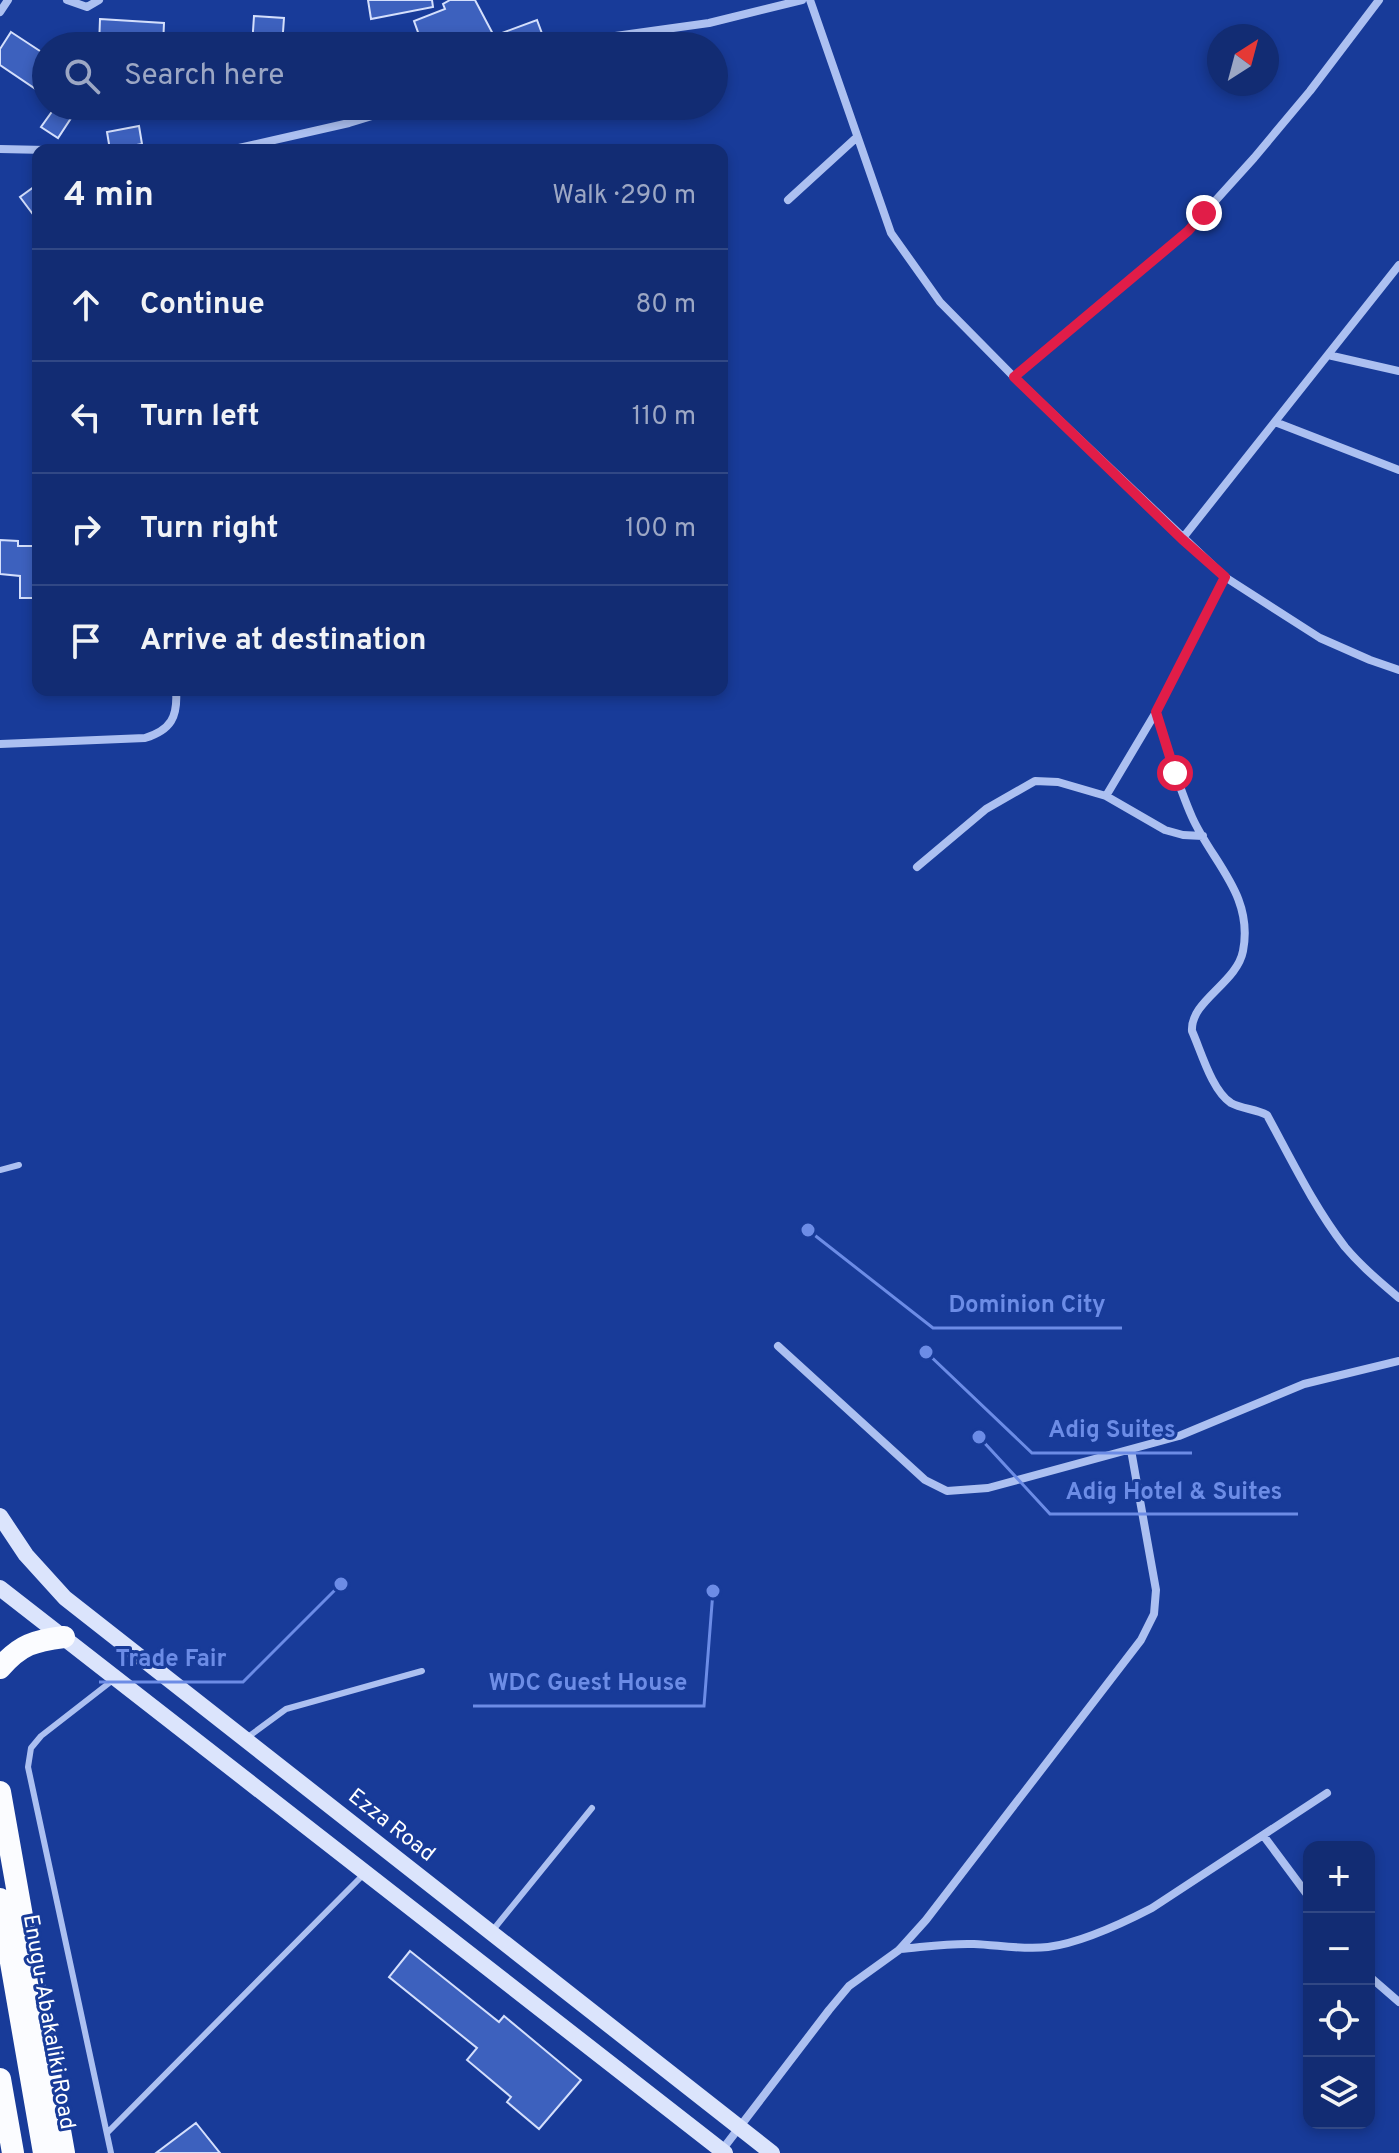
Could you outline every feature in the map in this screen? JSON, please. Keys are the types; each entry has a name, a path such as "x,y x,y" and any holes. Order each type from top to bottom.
{"highway":[{"path":"0,1668 12,1654 34,1641 64,1637"},
{"path":"0,1792 64,2153"},
{"name":"Enugu-Abakaliki Road","path":"0,1899 44,2153"},
{"path":"0,2079 13,2153"}],"main road":[{"name":"Ezza Road","path":"0,1516 26,1555 65,1598 772,2153"},
{"path":"0,1588 723,2152"}],"street":[{"path":"0,12 8,0"},
{"path":"67,0 87,7 99,0"},
{"path":"644,32 709,23 802,0"},
{"path":"810,0 891,233 940,302 1014,377 1225,577 1320,638 1399,670"},
{"path":"1014,377 1188,231 1310,91 1379,0"},
{"path":"256,144 359,120"},
{"path":"788,200 857,137"},
{"path":"0,149 32,150"},
{"path":"1182,539 1399,265"},
{"path":"1328,355 1399,371"},
{"path":"1275,422 1399,470"},
{"path":"1106,796 1156,712 1225,577"},
{"path":"0,744 145,738 163,733 173,721 177,696"},
{"path":"1156,712 1193,819 1238,895 1244,923 1243,952 1234,971 1196,1012 1192,1031 1216,1086 1225,1098 1234,1105 1267,1115 1306,1187 1344,1246 1399,1298"},
{"path":"917,867 986,809 1035,781 1058,782 1106,796 1165,830 1203,836"},
{"path":"778,1346 925,1480 947,1491 988,1488 1131,1450 1179,1436 1304,1384 1399,1361"},
{"path":"723,2152 849,1986 899,1950 926,1920 1141,1640 1154,1614 1156,1590 1131,1450"},
{"path":"899,1950 974,1944 1049,1947 1071,1941 1152,1908 1327,1793"},
{"path":"1263,1835 1303,1889"},
{"path":"1375,1981 1399,2002"}],"lane":[{"path":"0,1170 19,1165"},
{"path":"245,1739 286,1709 422,1671"},
{"path":"111,2153 28,1767 31,1748 41,1736 116,1678"},
{"path":"491,1932 592,1808"},
{"path":"107,2133 365,1872"}],"building":[{"path":"368,0 432,0 433,7 371,19"},
{"path":"450,0 475,0 492,32 418,32 414,21 445,9 443,4"},
{"path":"254,16 284,18 283,32 253,32"},
{"path":"100,19 164,23 164,32 100,32"},
{"path":"537,20 541,32 505,32"},
{"path":"11,32 32,46 32,87 0,65 0,49"},
{"path":"46,120 70,120 58,138 41,127"},
{"path":"139,126 142,144 109,144 107,132"},
{"path":"32,188 32,213 20,197"},
{"path":"0,540 18,541 18,546 32,546 32,598 20,598 20,576 0,574"},
{"path":"410,1951 499,2022 504,2016 581,2080 539,2129 507,2102 511,2097 467,2060 477,2048 389,1977"},
{"path":"196,2123 220,2153 156,2153"}],"place":[{"name":"Dominion City","path":"808,1230"},
{"name":"Adig Suites","path":"926,1352"},
{"name":"Adig Hotel & Suites","path":"979,1437"},
{"name":"Trade Fair","path":"341,1584"},
{"name":"WDC Guest House","path":"713,1591"}],"route":[{"path":"1175,773 1156,712 1225,577 1014,377 1188,231 1204,213"}]}
